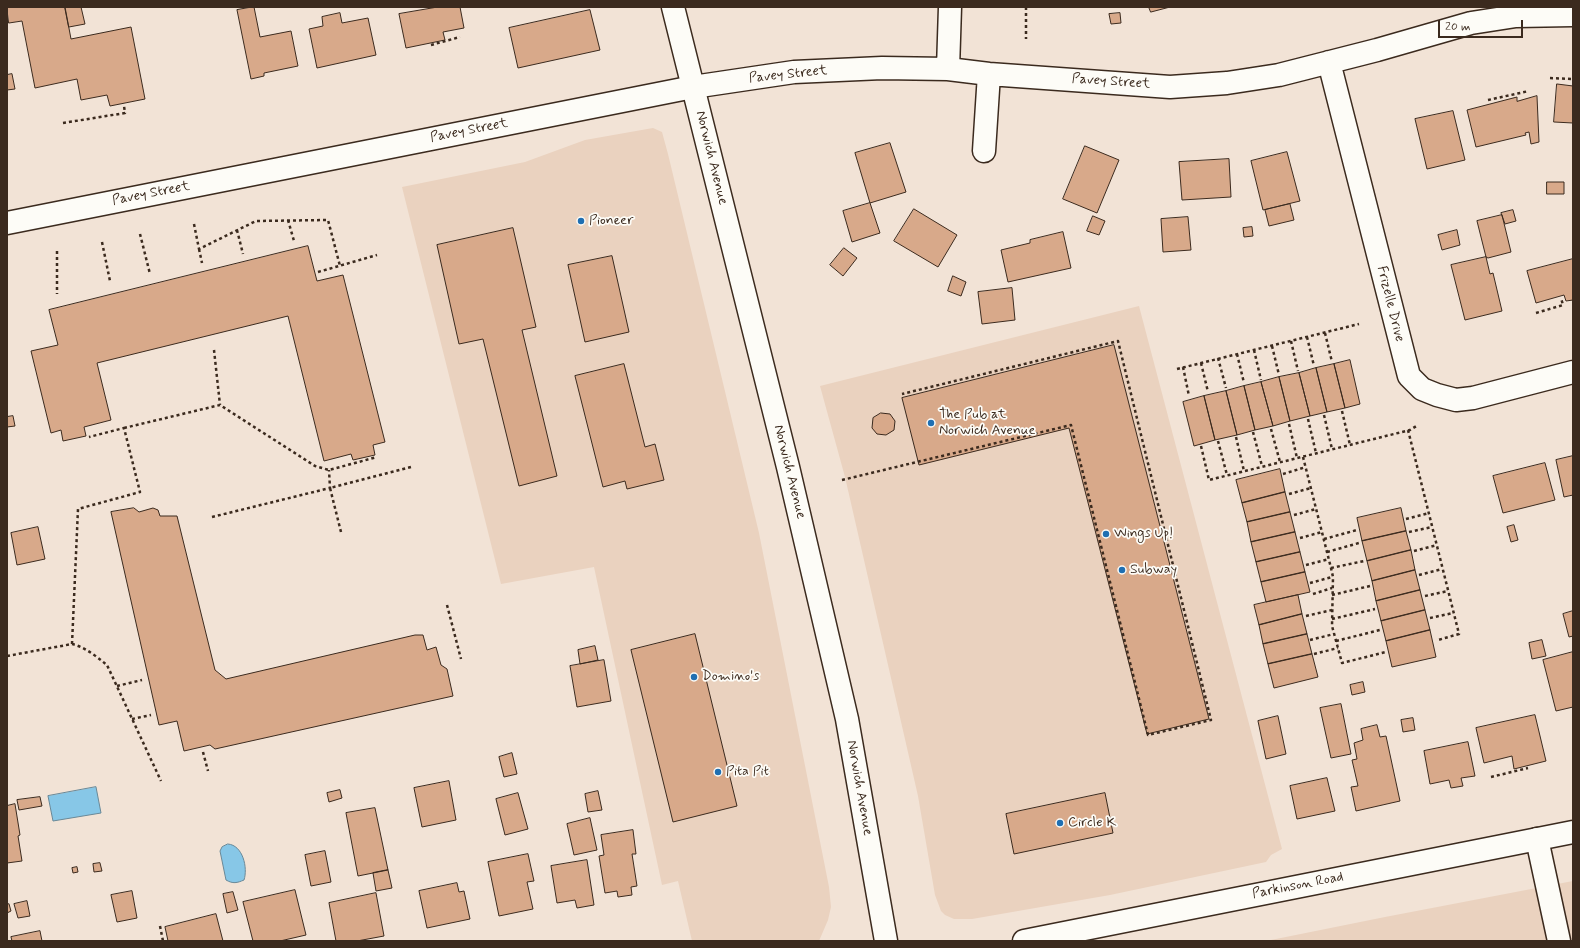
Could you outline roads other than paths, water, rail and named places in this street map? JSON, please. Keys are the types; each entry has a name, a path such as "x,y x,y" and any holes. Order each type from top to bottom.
{"street":[{"name":"Norwich Avenue","path":"673,7 786,460 847,719 886,941"},
{"path":"948,70 950,7"},
{"name":"Pavey Street","path":"7,223 693,87 794,72 882,68 948,70 1170,87 1192,86 1227,83 1279,75 1471,23 1516,16 1573,15"},
{"name":"Frizelle Drive","path":"1330,62 1409,376 1422,389 1456,400 1473,398 1573,372"},
{"path":"984,151 989,74"},
{"name":"Parkinson Road","path":"1024,941 1573,832"},
{"path":"1537,839 1559,941"}],"water":[{"path":"96,787 101,813 53,821 48,796"},
{"path":"228,844 237,848 241,853 245,864 244,880 235,883 226,880 220,851 222,847"}],"place":[{"name":"Pioneer","path":"581,221"},
{"name":"The Pub at Norwich Avenue","path":"931,423"},
{"name":"Wings Up!","path":"1106,534"},
{"name":"Subway","path":"1122,570"},
{"name":"Domino's","path":"694,677"},
{"name":"Pita Pit","path":"718,772"},
{"name":"Circle K","path":"1060,823"}]}
